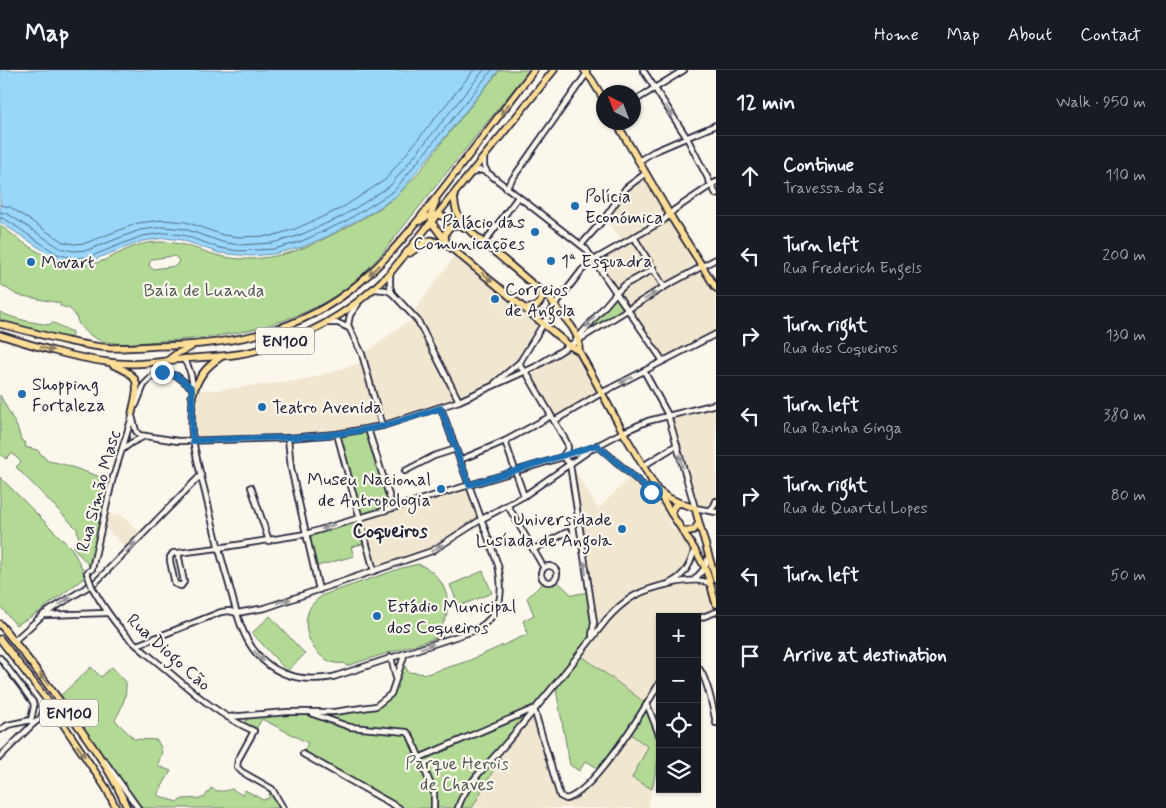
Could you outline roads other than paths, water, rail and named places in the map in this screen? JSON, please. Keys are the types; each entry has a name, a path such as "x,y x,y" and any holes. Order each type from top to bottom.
{"main road":[{"name":"EN100","path":"0,324 60,340 111,348 194,345 243,339 266,333 313,313 336,301 377,267 407,234 534,70"},
{"name":"EN100","path":"0,335 62,353 106,362 139,364 223,356 256,350 304,334 327,323 360,302 399,263 432,223 435,214 454,196 554,70"},
{"path":"586,71 596,87"},
{"path":"621,130 716,288"},
{"path":"435,214 440,192"},
{"path":"454,196 457,216 471,232 541,290 572,326 579,351 603,392 623,432 705,568 715,601"},
{"path":"435,214 471,232"},
{"path":"407,234 420,221 435,214"},
{"path":"432,223 448,246"},
{"path":"448,246 445,237 447,230 453,226 460,226"},
{"path":"399,263 426,241 436,241 448,246 544,323 575,341 579,351"},
{"path":"524,307 531,308 538,305 542,298 541,290"},
{"path":"167,361 194,345"},
{"path":"157,346 168,348 183,359"},
{"path":"192,396 201,374 211,363 223,356"},
{"path":"106,362 128,371 134,376 137,389 132,415"},
{"path":"655,487 667,497 697,508 699,523 716,580"},
{"path":"671,513 673,508 680,503"},
{"path":"683,532 691,531 699,523"},
{"name":"EN100","path":"0,624 89,741 119,790 127,808"},
{"name":"EN100","path":"0,640 47,700 106,788 116,808"}],"street":[{"path":"643,70 714,183 716,194"},
{"path":"641,96 684,70"},
{"path":"506,188 586,71"},
{"path":"639,160 716,125"},
{"path":"484,158 484,166 488,173"},
{"path":"473,172 480,170 488,173 586,249 663,361"},
{"path":"581,245 626,188 646,173"},
{"path":"490,387 520,362 555,305 582,270 594,260 664,220 714,183"},
{"path":"484,243 518,197"},
{"path":"634,237 664,287"},
{"path":"167,361 144,385 132,415 136,430 140,435 193,441 288,438 337,434 368,429 441,408 526,372 664,287 716,259"},
{"path":"575,341 616,293 626,284 654,269"},
{"path":"390,273 392,293"},
{"path":"374,289 386,290 392,293 412,314 421,326 459,401"},
{"path":"360,302 350,315 348,323 362,354 382,426"},
{"path":"327,323 338,322 349,328"},
{"path":"554,421 603,392 716,334"},
{"path":"183,359 189,369 192,388 193,441 218,548 237,613 246,638 257,654 269,666 293,677 320,679 333,677 476,630 487,622 496,611 499,603 501,580 482,519 441,408"},
{"path":"520,362 521,368 526,372 567,443 568,448 561,458"},
{"path":"644,371 668,415 697,508 708,512 716,512"},
{"path":"156,372 177,376 192,388"},
{"path":"137,645 221,612 237,613 264,608 432,551 482,519 524,496 595,447 623,432 668,415 716,404"},
{"name":"Rua Simão Masc","path":"87,573 92,568 132,415"},
{"path":"460,460 505,441 551,416"},
{"path":"368,429 393,508"},
{"path":"181,441 192,430"},
{"path":"337,434 374,571"},
{"path":"120,455 127,445 145,436"},
{"path":"288,438 291,468 319,590"},
{"path":"505,441 524,496"},
{"path":"643,466 677,445"},
{"path":"178,553 184,582 182,586 175,584 170,559 172,554 178,553 269,541 306,534 595,447"},
{"path":"595,447 651,492 660,495"},
{"path":"405,471 434,456 456,449"},
{"path":"561,458 570,464 594,616 594,630 590,641"},
{"path":"14,641 44,614 96,581 201,475"},
{"path":"251,487 269,541"},
{"path":"708,512 716,501"},
{"path":"508,506 544,568"},
{"path":"534,549 567,532"},
{"path":"667,585 684,572 690,564 694,551"},
{"path":"693,581 705,568 708,553"},
{"name":"Rua Diogo Cão","path":"87,573 92,587 107,613 137,645 193,693 226,718 254,731 238,760 237,767 242,772 272,788 283,808"},
{"path":"458,808 477,777 590,641 606,619 631,598 642,592 667,585 693,581 705,581 710,584"},
{"path":"701,618 716,612"},
{"path":"44,614 107,613"},
{"path":"594,616 600,620 606,619"},
{"path":"226,718 288,712 334,712 376,706 391,694 405,653"},
{"path":"391,657 396,678"},
{"path":"0,658 34,704 32,722 0,757"},
{"path":"701,670 710,694 716,723"},
{"path":"534,709 560,796 566,799 587,787 598,774 656,689"},
{"path":"41,718 47,700"},
{"path":"647,704 656,727"},
{"path":"419,758 534,709"},
{"path":"312,713 350,727 407,732 410,735 434,792 434,808"},
{"path":"242,726 245,717 248,715"},
{"path":"0,730 8,725 32,722 41,718 61,722"},
{"path":"89,741 118,778 138,808"},
{"path":"303,754 399,808"}],"water":[{"path":"0,70 499,70 398,195 374,211 326,237 302,247 274,254 251,256 219,253 182,240 165,238 143,241 90,261 70,262 55,258 0,222"}],"place":[{"name":"Polícia Económica","path":"575,206"},
{"name":"Palácio das Comunicações","path":"535,232"},
{"name":"1ª Esquadra","path":"551,261"},
{"name":"Movart","path":"31,262"},
{"name":"Correios de Angola","path":"495,299"},
{"name":"Shopping Fortaleza","path":"22,394"},
{"name":"Teatro Avenida","path":"262,407"},
{"name":"Museu Nacional de Antropologia","path":"441,489"},
{"name":"Universidade Lusíada de Angola","path":"622,529"},
{"name":"Estádio Municipal dos Coqueiros","path":"377,616"}],"district":[{"name":"Coqueiros","path":"390,530"}],"park label":[{"name":"Baía de Luanda","path":"204,290"},
{"name":"Parque Herois de Chaves","path":"457,773"}]}
